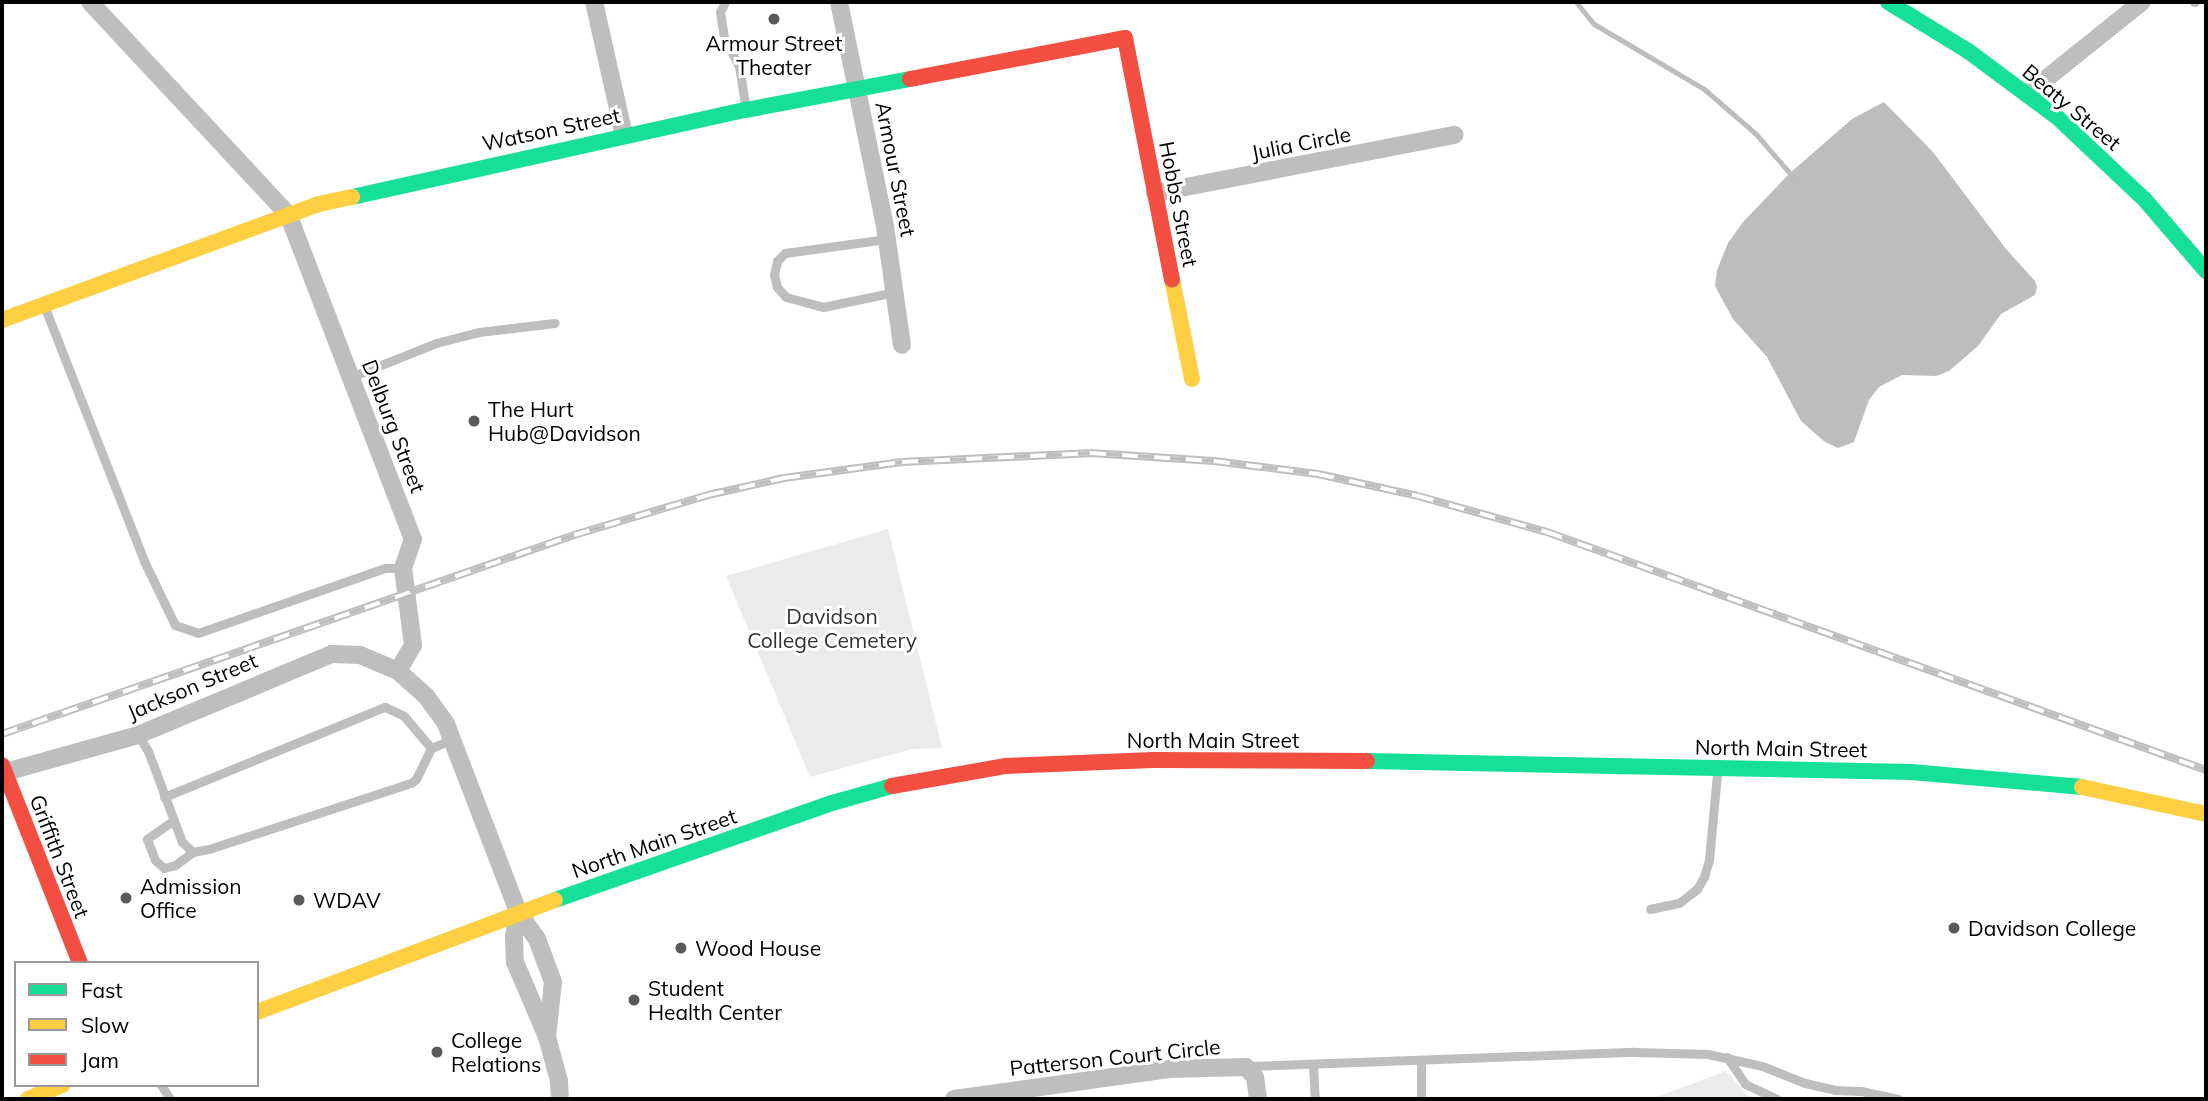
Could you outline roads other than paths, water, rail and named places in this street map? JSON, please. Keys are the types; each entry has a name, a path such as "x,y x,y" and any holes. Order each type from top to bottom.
{"main road":[{"name":"Beaty Street","path":"1888,2 1968,51 2027,93 2135,191 2206,271"},
{"name":"Watson Street","path":"2,320 288,214 346,197 746,110 1125,38"},
{"name":"Hobbs Street","path":"1125,38 1192,379"},
{"name":"North Main Street","path":"259,1011 518,912 832,803 900,784 1006,766 1153,760 1278,759 1911,772 2017,779 2100,789 2206,814"},
{"name":"Griffith Street","path":"3,770 79,961"},
{"path":"28,1099 57,1087"}],"street":[{"path":"594,2 624,135"},
{"name":"Armour Street","path":"839,2 887,239 902,345"},
{"path":"2027,93 2142,2"},
{"name":"Delburg Street","path":"101,5 288,214 413,538 403,568 413,639 410,652 398,671"},
{"name":"Julia Circle","path":"1155,193 1454,135"},
{"name":"Jackson Street","path":"3,770 138,735 332,654 360,655 398,671"},
{"path":"398,671 426,696 453,739 518,912 537,939 553,982 547,1037"},
{"path":"518,912 514,937 515,962 547,1037 559,1081 559,1099"},
{"name":"Patterson Court Circle","path":"954,1099 1169,1069 1246,1066 1255,1077 1258,1099"}],"lane":[{"path":"725,2 720,12 724,37 739,66 746,110"},
{"path":"887,239 785,253 777,261 774,275 777,287 786,297 822,307 895,292"},
{"path":"43,305 144,561 175,625 198,632 385,568 403,568"},
{"path":"351,377 436,343 479,332 555,323"},
{"path":"164,797 385,707 404,716 431,748"},
{"path":"138,735 148,751 182,842 193,852"},
{"path":"174,820 147,839 155,860 164,868 174,865 193,852 411,782 416,779 431,748 453,739"},
{"path":"1650,909 1679,903 1697,889 1704,877 1709,860 1717,767"},
{"path":"1246,1066 1635,1052 1727,1057 1805,1083 1898,1099"},
{"path":"1727,1057 1745,1084 1777,1099"},
{"path":"1421,1060 1421,1099"},
{"path":"1313,1065 1315,1099"},
{"path":"1851,1099 1863,1091"}],"waterway":[{"path":"1576,2 1594,24 1704,89 1755,133 1794,178"}],"railway":[{"path":"2,734 574,535 708,495 784,478 902,462 1090,453 1214,461 1318,474 1418,496 1547,532 2206,770"}],"place":[{"name":"Armour Street Theater","path":"774,19"},
{"name":"The Hurt Hub@Davidson","path":"474,421"},
{"name":"Admission Office","path":"126,898"},
{"name":"WDAV","path":"299,900"},
{"name":"Davidson College","path":"1954,928"},
{"name":"Wood House","path":"681,948"},
{"name":"Student Health Center","path":"634,1000"},
{"name":"College Relations","path":"437,1052"}],"park label":[{"name":"Davidson College Cemetery","path":"832,628"}]}
